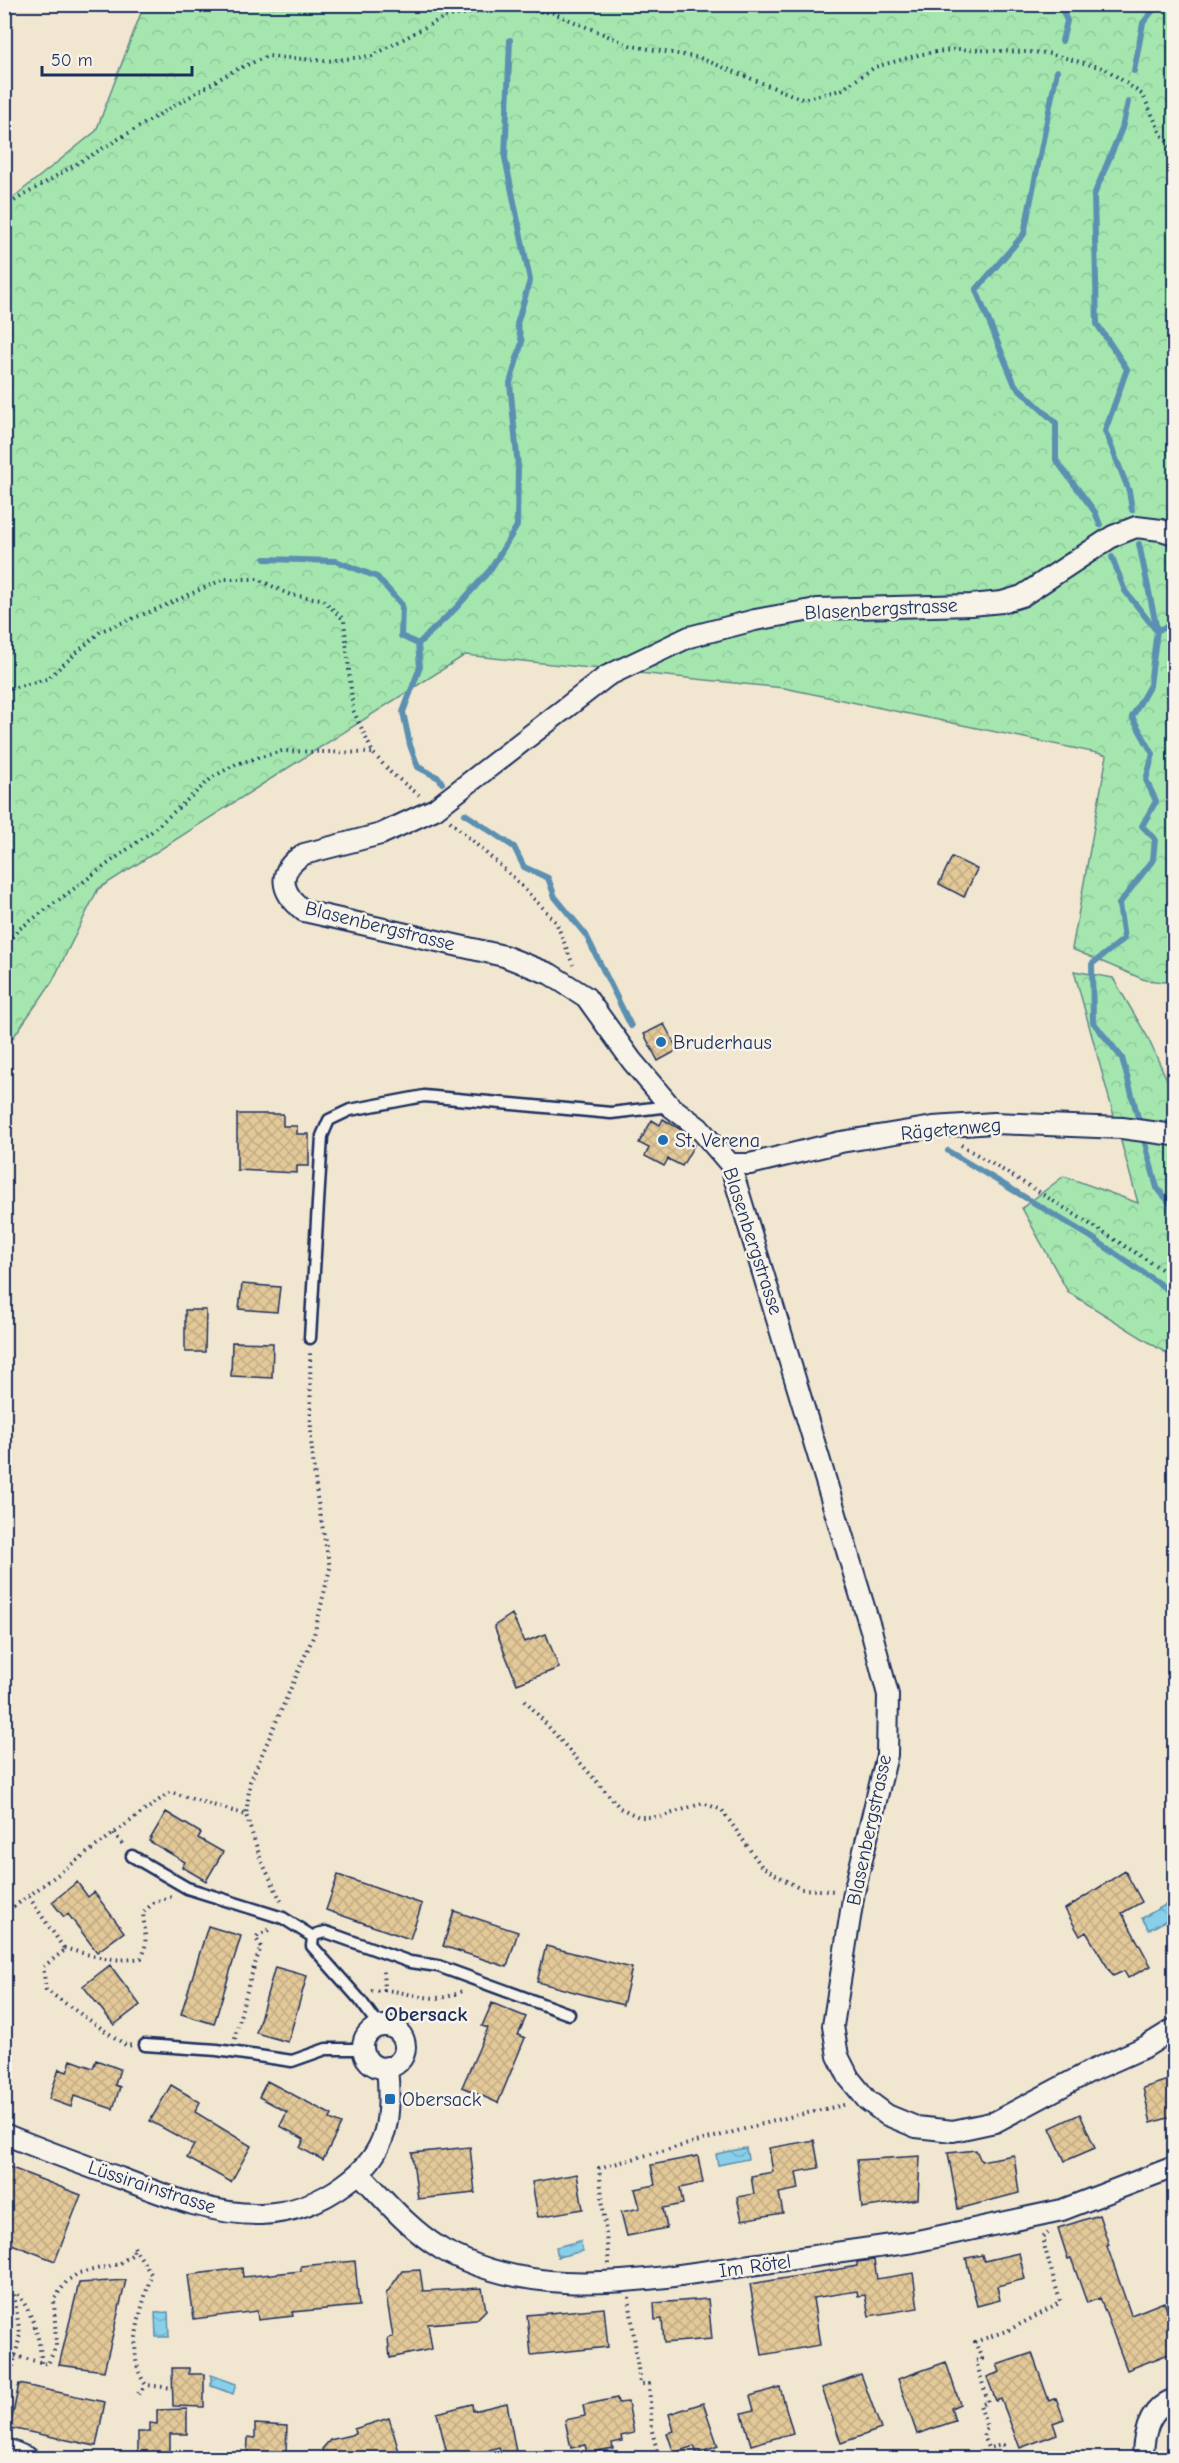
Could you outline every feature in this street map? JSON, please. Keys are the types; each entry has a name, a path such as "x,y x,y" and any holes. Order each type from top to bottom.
{"street":[{"name":"Blasenbergstrasse","path":"1174,534 1136,527 1120,533 1022,596 1002,602 817,609 755,620 688,638 607,676 435,809 381,834 304,854 294,860 286,871 284,886 291,901 304,911 504,956 550,974 586,997 632,1061 670,1106 699,1128 730,1164 864,1607 888,1695 887,1755 854,1892 833,2026 838,2056 849,2078 867,2100 887,2115 916,2127 953,2131 994,2122 1089,2072 1145,2047 1174,2029"},
{"name":"Rägetenweg","path":"730,1164 750,1164 841,1142 933,1127 994,1123 1122,1128 1166,1134"},
{"path":"379,2026 397,2030 405,2046 402,2058 393,2066 387,2067 371,2063 363,2049 365,2037 379,2026"},
{"name":"Lüssirainstrasse","path":"4,2134 185,2202 261,2214 292,2210 327,2197 360,2174 376,2152 386,2133 390,2099 387,2067"},
{"name":"Im Rötel","path":"360,2174 409,2225 441,2249 491,2271 538,2282 619,2282 913,2242 1062,2210 1174,2167"},
{"path":"1143,2458 1146,2430 1154,2414 1174,2399"},
{"path":"4,2448 28,2458"}],"lane":[{"path":"310,1338 322,1136 329,1120 350,1110 424,1096 611,1113 670,1106"},
{"path":"132,1856 187,1888 283,1918 313,1938"},
{"path":"379,2026 360,2000 312,1946 313,1938 317,1934 326,1932 410,1962 438,1966 569,2014"},
{"path":"144,2045 233,2052 292,2061 327,2049 363,2049"}],"path":[{"path":"4,207 233,71 268,56 327,61 372,56 444,17 507,6 553,13 632,46 700,58 802,99 841,90 875,67 922,54 958,49 1047,52 1106,69 1143,95 1161,134 1174,151"},
{"path":"4,690 47,679 101,631 224,579 258,579 291,595 322,599 344,620 353,710 373,753 391,773 513,877 556,922 586,997"},
{"path":"4,946 18,930 151,832 213,777 236,764 282,751 373,753"},
{"path":"960,1145 1039,1191 1174,1277"},
{"path":"283,1918 283,1905 261,1860 246,1815 250,1782 314,1635 330,1568 317,1497 311,1441 310,1338"},
{"path":"525,1700 620,1808 639,1817 660,1817 703,1803 722,1810 762,1867 801,1889 854,1892"},
{"path":"4,1914 170,1792 246,1815"},
{"path":"29,1897 64,1948 124,1961 141,1958 145,1953 143,1913 162,1898"},
{"path":"233,2052 249,1990 248,1981 261,1947 256,1938 258,1935"},
{"path":"64,1948 65,1950 43,1967 46,1990 127,2046 144,2045"},
{"path":"384,1976 384,1990"},
{"path":"370,1991 384,1990 425,1998 451,1997 462,1991 469,1977"},
{"path":"659,2458 652,2431 649,2384 640,2384 599,2168 789,2117 867,2100"},
{"path":"1006,2458 1003,2445 988,2448 983,2436 987,2428 980,2405 988,2402 976,2361 982,2359 975,2342 1009,2330 1055,2306 1060,2301 1042,2238"},
{"path":"15,2356 48,2364 56,2346 54,2299 67,2281 79,2273 119,2264 133,2253 133,2247 151,2274 134,2348 141,2378 146,2385 172,2388"},
{"path":"4,2395 8,2391 20,2335 14,2294 18,2294 35,2329 41,2363"},
{"path":"138,2394 146,2385"}],"green space":[{"path":"144,5 1174,5 1174,983 1145,980 1072,949 1107,755 784,688 465,655 98,889 52,982 5,1049 5,204 96,131"},
{"path":"1074,971 1113,978 1147,1036 1174,1095 1174,1358 1068,1292 1022,1208 1064,1176 1138,1203"}],"water":[{"path":"1174,1900 1174,1916 1149,1930 1142,1918"},
{"path":"746,2148 748,2159 718,2165 716,2154"},
{"path":"580,2241 583,2251 558,2257 556,2247"},
{"path":"168,2312 169,2337 156,2337 155,2313"},
{"path":"211,2375 236,2384 233,2394 211,2386"}],"building":[{"path":"952,857 977,869 964,897 939,884"},
{"name":"Bruderhaus","path":"664,1024 678,1050 658,1061 644,1034"},
{"path":"237,1114 283,1114 283,1126 297,1126 297,1134 309,1134 309,1166 297,1166 297,1173 237,1170"},
{"name":"St. Verena","path":"663,1119 683,1131 680,1138 694,1145 682,1166 668,1159 664,1166 645,1156 649,1148 639,1143 652,1120 660,1125"},
{"path":"242,1284 280,1287 277,1312 239,1309"},
{"path":"185,1310 206,1310 205,1352 185,1352"},
{"path":"232,1342 273,1343 272,1378 231,1376"},
{"path":"512,1614 524,1642 546,1634 559,1668 517,1684 494,1626"},
{"path":"166,1812 201,1833 198,1838 223,1852 206,1881 182,1867 185,1862 149,1841"},
{"path":"1125,1871 1142,1902 1122,1913 1151,1966 1128,1978 1124,1971 1113,1976 1086,1932 1080,1936 1065,1909"},
{"path":"338,1875 422,1904 410,1939 326,1910"},
{"path":"77,1882 88,1897 94,1892 124,1932 97,1952 68,1914 64,1917 52,1902"},
{"path":"454,1911 518,1932 507,1967 443,1946"},
{"path":"208,1926 241,1936 214,2024 181,2014"},
{"path":"546,1946 632,1968 623,2005 537,1982"},
{"path":"110,1965 140,2005 114,2025 83,1986"},
{"path":"275,1967 307,1976 288,2042 256,2033"},
{"path":"492,2003 526,2017 518,2035 525,2038 498,2103 462,2087 488,2028 482,2026"},
{"path":"71,2060 93,2068 96,2060 120,2069 115,2085 120,2087 113,2109 74,2096 71,2107 49,2099 59,2069 67,2072"},
{"path":"1174,2078 1174,2116 1151,2123 1143,2088"},
{"path":"267,2081 332,2115 330,2119 341,2124 323,2160 300,2148 304,2139 280,2126 287,2112 259,2097"},
{"path":"171,2085 200,2102 195,2112 251,2146 231,2182 187,2158 194,2145 150,2121"},
{"path":"1080,2114 1095,2148 1065,2161 1050,2128"},
{"path":"814,2140 819,2168 796,2172 799,2189 779,2193 783,2213 742,2220 737,2197 754,2194 751,2176 773,2172 769,2148"},
{"path":"470,2147 475,2193 418,2199 412,2153"},
{"path":"976,2150 981,2161 1014,2155 1019,2193 958,2209 948,2153"},
{"path":"698,2156 703,2183 680,2188 683,2204 663,2208 667,2228 627,2236 621,2212 640,2208 635,2189 655,2185 651,2165"},
{"path":"920,2156 918,2199 862,2208 857,2160"},
{"path":"4,2165 81,2195 55,2261 4,2241"},
{"path":"577,2174 583,2209 538,2217 532,2182"},
{"path":"1099,2215 1109,2245 1107,2246 1131,2315 1164,2302 1174,2329 1174,2352 1127,2370 1100,2298 1087,2303 1071,2258 1068,2259 1058,2228"},
{"path":"1019,2253 1025,2279 997,2286 1000,2300 977,2306 966,2258 982,2255 984,2261"},
{"path":"874,2260 877,2279 913,2273 918,2308 869,2316 865,2295 858,2296 857,2291 813,2298 820,2345 762,2355 750,2284 857,2266 857,2262"},
{"path":"355,2261 359,2306 292,2312 293,2316 258,2320 257,2311 194,2319 188,2275 242,2268 243,2277 301,2271 301,2266"},
{"path":"420,2270 423,2291 482,2288 486,2310 476,2320 428,2324 432,2349 390,2358 388,2338 393,2337 386,2294 402,2271"},
{"path":"126,2280 104,2371 59,2365 79,2283"},
{"path":"708,2299 712,2339 664,2343 662,2319 655,2320 654,2303"},
{"path":"604,2308 608,2347 531,2355 527,2315"},
{"path":"1032,2353 1049,2401 1056,2398 1064,2419 1053,2423 1057,2434 1020,2448 1001,2399 996,2401 987,2377 1000,2372 997,2365"},
{"path":"946,2362 960,2404 951,2408 955,2421 917,2434 898,2379"},
{"path":"172,2368 189,2368 189,2374 204,2374 204,2407 173,2406"},
{"path":"861,2374 881,2429 841,2443 822,2388"},
{"path":"19,2384 105,2402 96,2446 10,2428"},
{"path":"780,2387 793,2433 751,2445 742,2413 754,2410 750,2396"},
{"path":"617,2398 618,2403 628,2402 634,2433 621,2436 622,2441 612,2443 613,2448 587,2453 585,2445 571,2448 565,2420 585,2416 583,2405"},
{"path":"507,2403 516,2452 502,2457 499,2447 463,2458 448,2458 437,2413 472,2404 473,2411"},
{"path":"703,2403 718,2446 697,2454 694,2446 674,2453 667,2433 674,2431 669,2414"},
{"path":"187,2409 187,2434 170,2434 170,2458 138,2458 138,2432 150,2432 150,2423 157,2424 157,2410"},
{"path":"389,2418 401,2458 324,2458 322,2449 330,2440 355,2434 354,2429"},
{"path":"255,2424 287,2426 286,2453 270,2452 270,2458 247,2458 248,2437 255,2438"}],"waterway":[{"path":"1060,4 1067,21 1062,41"},
{"path":"1134,71 1143,23 1158,4"},
{"path":"442,783 439,778 418,767 410,745 403,712 420,667 418,644 456,608 490,570 517,526 518,467 510,383 522,342 517,324 530,280 505,158 510,40"},
{"path":"1057,71 1024,234 976,290 1015,385 1056,423 1056,460 1095,512 1100,525"},
{"path":"1128,102 1122,128 1094,195 1097,324 1127,369 1105,431 1129,491 1132,510"},
{"path":"1139,544 1157,630 1150,685 1132,717 1153,754 1146,780 1156,801 1142,826 1155,839 1153,860 1119,904 1124,939 1092,964 1093,1022 1122,1058 1157,1188 1171,1204 1174,1254"},
{"path":"1112,557 1125,591 1156,630"},
{"path":"265,559 336,561 377,577 402,605 401,636 418,644"},
{"path":"1157,630 1174,625"},
{"path":"465,814 514,847 524,867 548,878 555,897 586,935 631,1026"},
{"path":"948,1151 1091,1237 1174,1294"}],"place":[{"name":"Bruderhaus","path":"661,1042"},
{"name":"St. Verena","path":"663,1140"},
{"name":"Obersack","path":"390,2099"}],"district":[{"name":"Obersack","path":"426,2014"}]}
